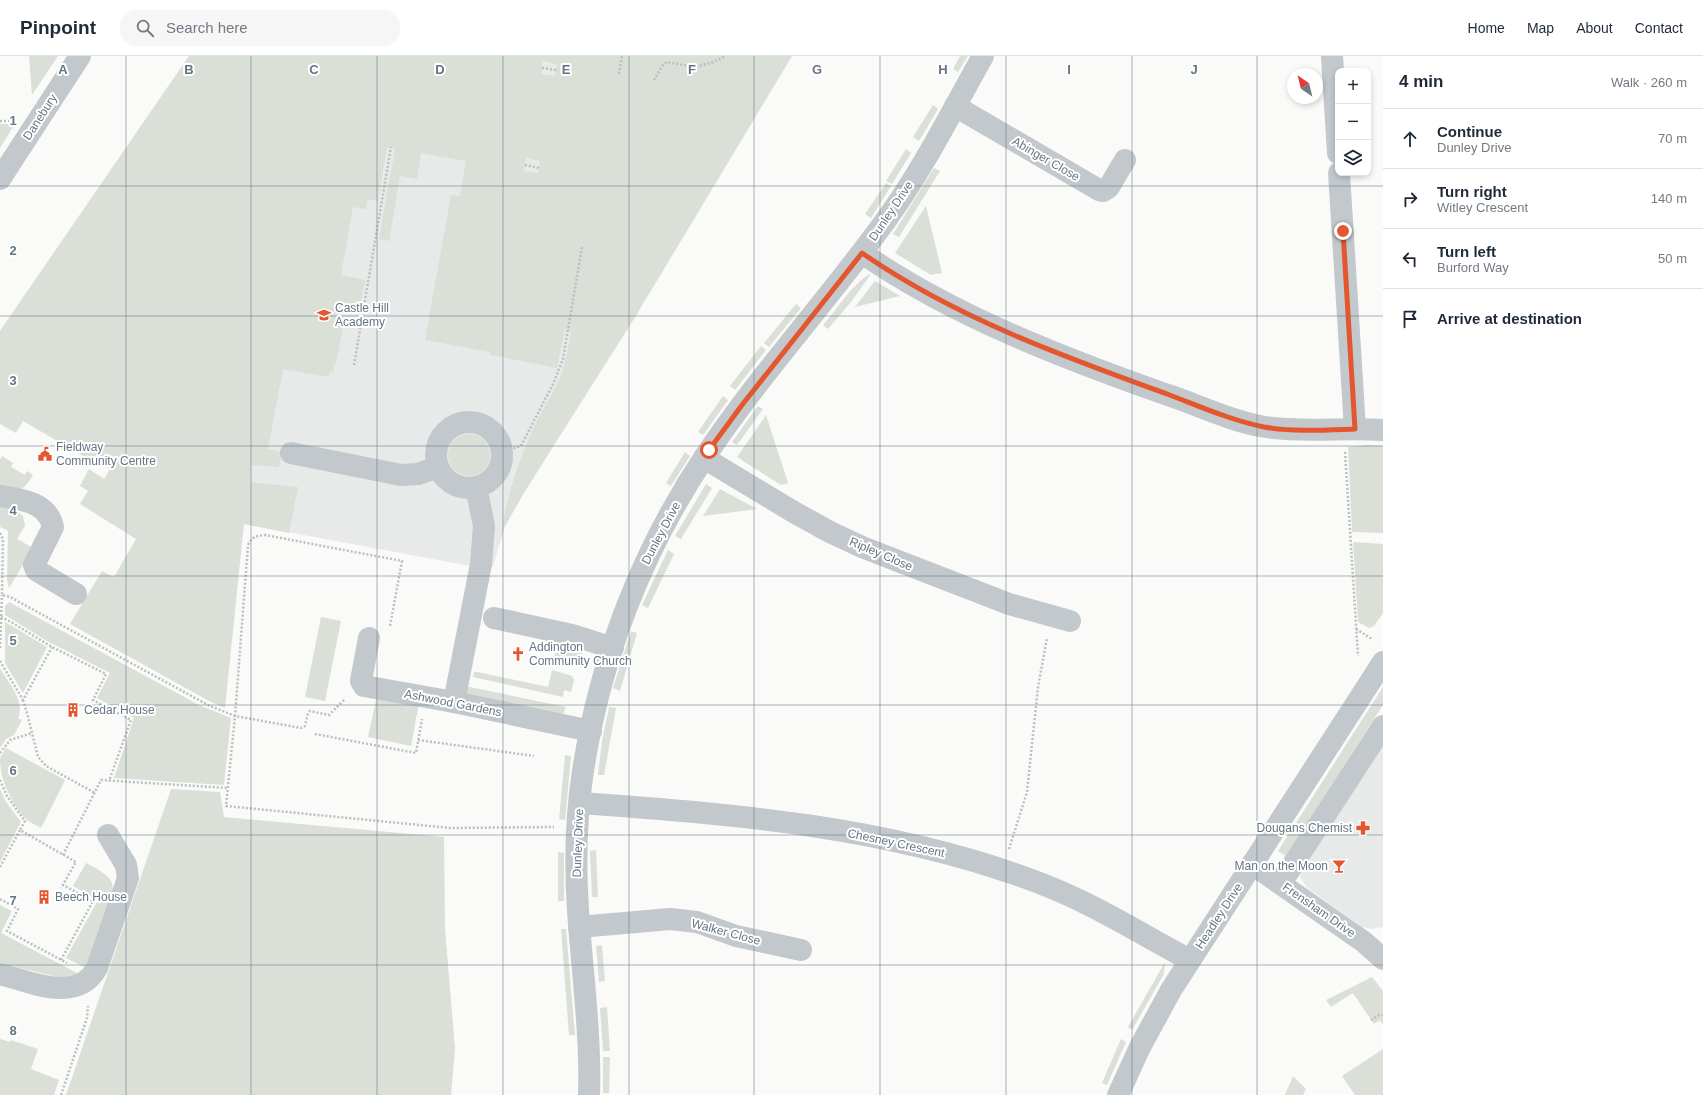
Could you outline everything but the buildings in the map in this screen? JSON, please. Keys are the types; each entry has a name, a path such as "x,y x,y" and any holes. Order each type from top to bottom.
{"street":[{"name":"Danebury","path":"0,178 80,56"},
{"name":"Dunley Drive","path":"589,1095 589,1032 579,927 577,882 578,827 583,772 591,731 624,613 642,570 672,512 704,458 742,405 862,253 912,180 956,106 983,56"},
{"path":"1332,56 1337,140"},
{"name":"Abinger Close","path":"956,106 1099,190 1103,191 1109,187 1125,160"},
{"path":"1339,176 1350,429"},
{"path":"862,253 943,301 994,326 1076,360 1232,419 1284,429 1383,430"},
{"path":"473,422 484,425 492,432 499,441 502,452 501,463 496,473 488,481 476,487 460,487 452,483 443,476 438,467 436,456 438,445 443,435 451,427 461,423 473,422"},
{"path":"292,453 401,475 418,474 438,467"},
{"name":"Ripley Close","path":"704,458 792,511 858,545 1002,602 1062,619"},
{"path":"454,702 481,564 484,526 476,487"},
{"path":"0,496 37,505 47,513 53,526 34,565 34,568 76,594"},
{"path":"494,618 572,635 613,648"},
{"path":"362,684 361,681 368,638"},
{"name":"Headley Drive","path":"1118,1095 1149,1028 1190,960 1383,662"},
{"name":"Ashwood Gardens","path":"362,684 378,689 454,702 591,731"},
{"path":"1281,883 1383,726"},
{"name":"Chesney Crescent","path":"580,803 711,814 825,828 896,841 1002,870 1067,894 1116,918 1190,960"},
{"path":"0,974 49,986 65,988 75,987 88,980 97,968 128,878 126,865 108,836"},
{"name":"Frensham Drive","path":"1252,864 1380,950"},
{"name":"Walker Close","path":"579,927 670,919 697,922 736,936 801,950"}],"path":[{"path":"619,74 622,56"},
{"path":"654,80 662,66 667,62 694,67 711,63 726,56"},
{"path":"542,68 556,70"},
{"path":"354,365 391,147"},
{"path":"525,165 539,168"},
{"path":"502,452 521,446 559,370 565,346 582,247"},
{"path":"1350,429 1349,537 1358,660"},
{"path":"0,533 3,539 0,648"},
{"path":"389,629 402,561 265,535 256,536 251,540 248,545 235,716 226,806 450,828 578,827"},
{"path":"2,595 10,597 208,705 235,716 301,728 305,726 310,710 329,715 362,684"},
{"path":"2,618 52,647 106,674 93,700 131,720 109,781"},
{"path":"1002,870 1027,792 1039,680 1044,650 1062,619"},
{"path":"1356,628 1372,639"},
{"path":"23,700 52,647"},
{"path":"0,661 23,700 38,757 41,762 94,793"},
{"path":"315,734 416,753 425,697"},
{"path":"0,753 10,740 32,733"},
{"path":"418,740 534,756"},
{"path":"0,780 10,801 25,821 0,867"},
{"path":"63,855 101,780 228,788"},
{"path":"20,830 76,862 61,888"},
{"path":"62,960 93,901 63,885"},
{"path":"0,899 18,909 7,931 62,960 88,980 87,1018 61,1095"},
{"path":"1371,1020 1379,1015 1383,1015"}],"shaded area":[{"path":"29,56 58,56 32,95"},
{"name":"Castle Hill Academy","path":"189,56 792,56 632,322 516,506 504,528 493,567 481,564 470,566 244,524 0,331"},
{"name":"Castle Hill Academy","path":"189,56 792,56 632,322 525,491 504,528 500,541 515,474 539,416 560,378 566,359 571,332 565,329 557,368 490,355 490,352 425,340 451,195 460,196 466,161 421,153 417,179 400,176 389,241 379,239 395,149 387,147 378,201 368,199 366,209 353,207 341,275 365,280 359,312 339,309 337,321 344,322 336,364 334,364 333,372 330,371 329,377 283,369 268,449 282,452 279,467 251,465 250,482 298,487 289,533 244,524 225,708 211,702 70,624 102,571 114,577 136,539 80,504 88,491 80,486 89,469 104,479 110,469 87,455 85,457 23,421 16,433 0,424 0,331","holes":["543,61 557,64 555,76 541,74","526,158 540,161 538,173 524,171"]},
{"path":"960,56 968,56 958,72 953,69"},
{"path":"933,105 938,109 919,141 913,137"},
{"path":"0,124 11,124 13,127 0,148"},
{"path":"906,149 911,153 892,184 886,181"},
{"path":"934,168 940,171 899,237 893,234"},
{"path":"886,183 891,186 871,218 865,214"},
{"path":"926,206 942,273 931,275 895,253"},
{"path":"871,274 851,302 828,329 823,325 859,282"},
{"path":"875,281 900,296 855,307"},
{"path":"796,304 801,308 769,347 764,343"},
{"path":"761,346 766,350 735,390 730,386"},
{"path":"723,396 728,400 703,435 698,432"},
{"path":"758,406 763,409 737,445 732,442"},
{"path":"766,415 788,483 781,485 737,457"},
{"path":"465,434 473,434 481,437 487,443 490,455 487,467 481,473 473,476 465,476 457,473 451,467 448,459 448,451 451,443 457,437"},
{"path":"1368,445 1383,446 1383,533 1352,532 1348,447"},
{"path":"685,452 690,456 671,486 666,483"},
{"path":"2,456 13,463 11,467 25,475 27,471 33,475 23,488 16,490 0,488 0,460"},
{"path":"706,484 712,488 681,539 675,536"},
{"path":"720,489 757,509 703,516"},
{"path":"0,504 15,509 23,516 25,526 17,539 33,548 9,588 7,580 8,532 0,527"},
{"path":"1353,542 1383,544 1383,613 1374,626 1369,628 1358,622"},
{"path":"668,550 674,554 648,608 642,605"},
{"path":"9,602 199,705 231,718 224,785 114,778 134,718 97,698 110,673 47,641 5,615 5,606"},
{"path":"321,617 341,621 325,701 305,697"},
{"path":"5,622 47,647 23,693 5,663"},
{"path":"631,631 637,633 620,691 613,688"},
{"path":"557,646 583,652 577,666 575,667 553,663"},
{"path":"0,668 18,699 20,712 18,718 22,720 14,735 6,739 0,748"},
{"path":"552,670 572,676 574,680 571,692 564,690 563,697 473,677 474,672 477,672 548,687"},
{"path":"465,686 566,707 563,714 560,715 467,694"},
{"path":"1383,687 1383,705 1286,856 1278,851"},
{"path":"377,695 419,703 411,746 368,737"},
{"path":"609,707 616,708 604,775 598,775 602,741"},
{"path":"1383,744 1383,927 1372,929 1362,927 1307,888 1300,877 1301,873"},
{"path":"6,748 65,780 41,828 27,820 17,808 8,792 2,776 0,759"},
{"path":"565,755 571,756 565,820 559,819"},
{"path":"0,789 6,802 21,822 0,862"},
{"path":"171,789 220,792 224,817 444,837 445,929 455,1049 451,1095 66,1095"},
{"path":"596,850 598,897 592,897 590,851"},
{"path":"558,852 564,853 564,901 558,901"},
{"path":"86,863 108,877 113,885 113,891 86,968 66,958 98,900 73,886"},
{"path":"0,905 12,911 1,933 79,974 61,978 0,963"},
{"path":"561,929 566,929 575,1035 569,1035"},
{"path":"602,945 605,981 599,982 596,946"},
{"path":"1165,962 1164,974 1132,1030 1128,1027"},
{"path":"1372,977 1383,991 1383,1025 1380,1020 1374,1024 1353,993 1331,1007 1326,1000"},
{"path":"607,1007 610,1051 603,1051 600,1008"},
{"path":"0,1039 10,1042 11,1040 38,1049 31,1069 59,1080 54,1095 0,1095"},
{"path":"1121,1039 1126,1042 1107,1085 1102,1083"},
{"path":"1383,1049 1383,1095 1355,1095 1342,1076"},
{"path":"603,1057 610,1057 609,1093 603,1093"},
{"path":"1293,1076 1306,1089 1303,1095 1285,1095"}],"place":[{"name":"Castle Hill Academy","path":"324,315"},
{"name":"Fieldway Community Centre","path":"45,454"},
{"name":"Addington Community Church","path":"518,654"},
{"name":"Cedar House","path":"73,710"},
{"name":"Dougans Chemist","path":"1363,828"},
{"name":"Man on the Moon","path":"1339,866"},
{"name":"Beech House","path":"44,897"}],"route":[{"path":"709,450 742,405 862,253 874,262 943,301 999,328 1076,360 1232,419 1265,427 1284,429 1355,429 1343,231"}]}
